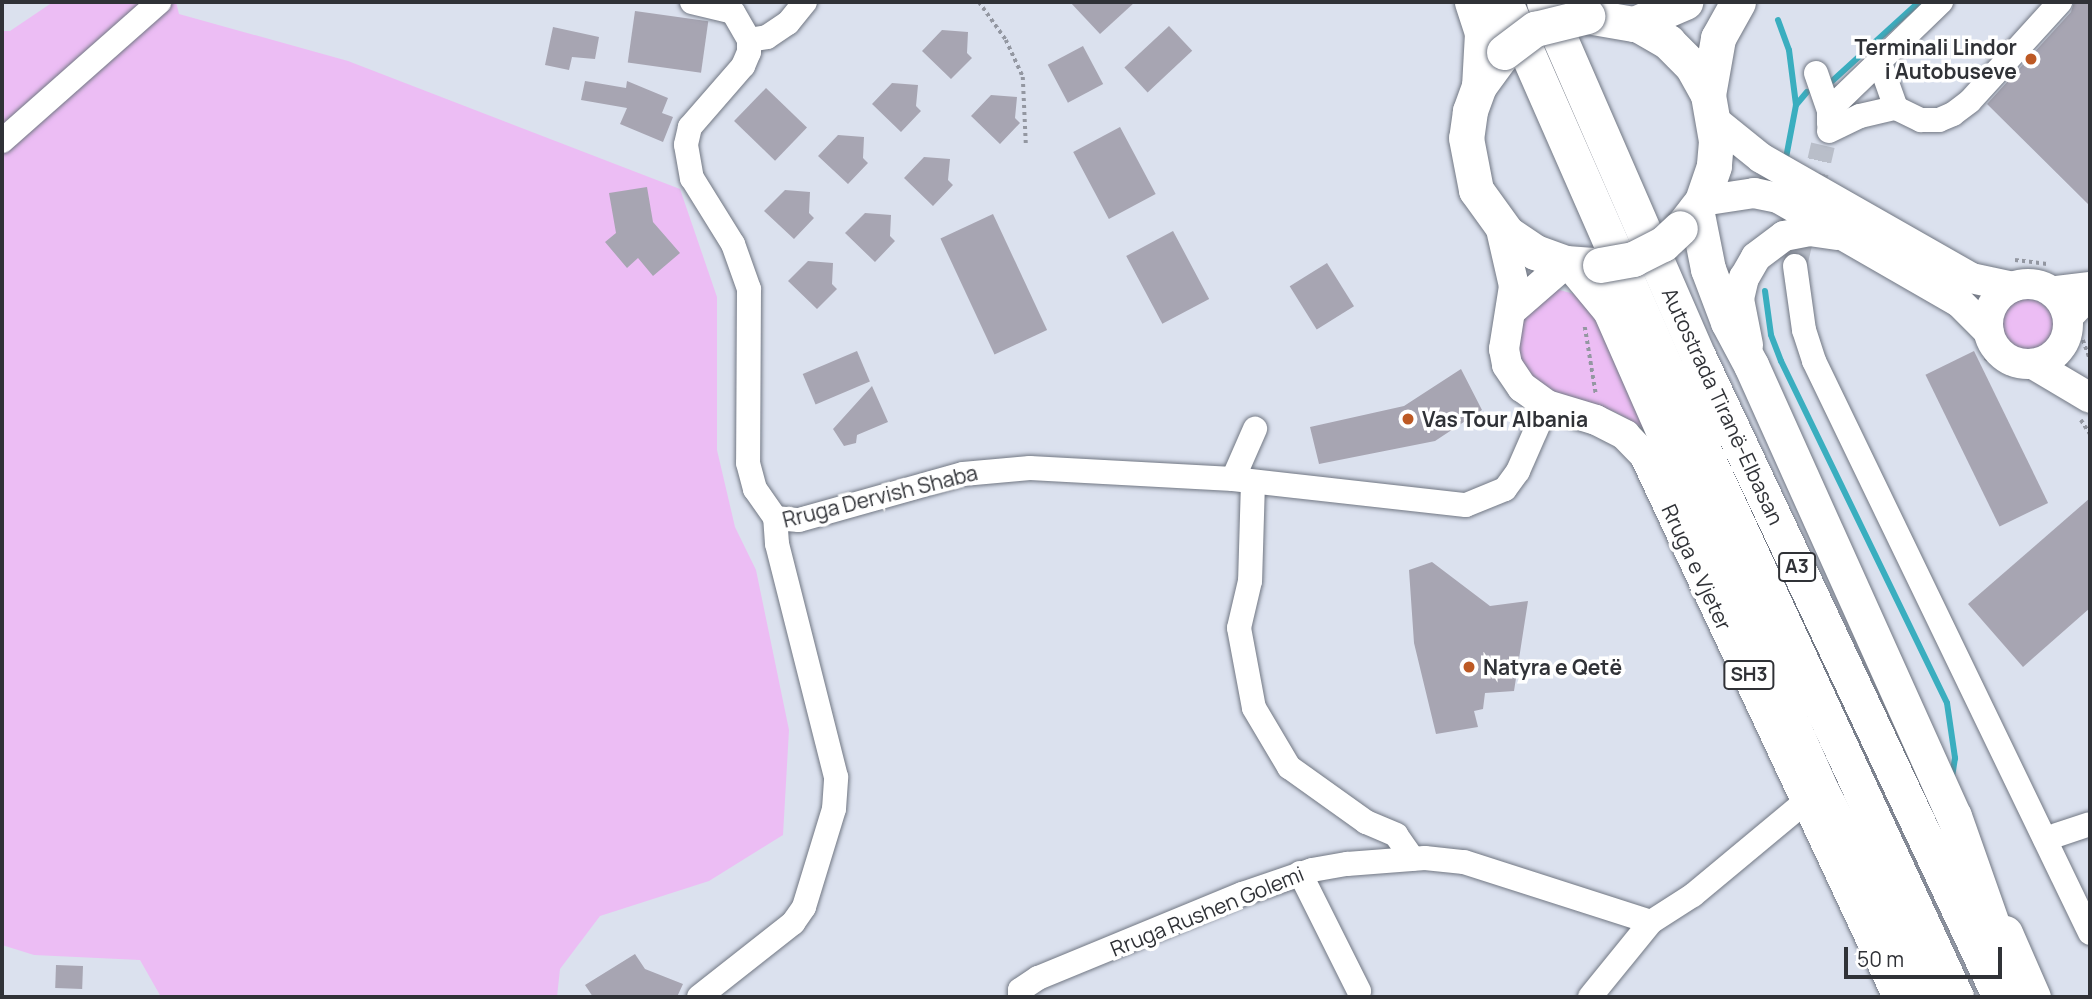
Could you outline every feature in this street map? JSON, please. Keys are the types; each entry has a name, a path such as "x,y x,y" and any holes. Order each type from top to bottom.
{"highway":[{"path":"1472,2 1482,33 1479,86 1468,124 1468,164 1476,190 1500,225 1535,252 1579,264 1633,259 1663,244 1693,212 1714,166 1711,107 1718,38 1738,2"},
{"name":"Autostrada Tiranë-Elbasan","path":"1506,2 1668,373 1955,997"},
{"name":"Autostrada Tiranë-Elbasan","path":"1544,2 1699,358 2000,997"},
{"path":"1479,86 1504,52 1535,29 1685,2"},
{"path":"1614,16 1668,42 1692,66 1711,107"},
{"path":"1693,212 1708,270 1728,322 1752,365 2033,997"},
{"path":"1579,264 1610,310 1821,790 1929,997"},
{"path":"1954,816 2017,997"}],"main road":[{"path":"1711,107 1761,158 1962,273 2012,274 2031,285 2076,290"},
{"path":"1693,212 1754,193 1778,198 1959,302 1985,344 2024,370 2086,402"},
{"name":"Rruga e Vjeter","path":"1500,225 1512,265 1512,310 1504,349 1507,365 1522,387 1547,405 1606,425 1625,435 1645,456 1898,997"},
{"path":"1752,365 1739,299 1744,278 1756,257 1784,236 1809,231 1844,236"},
{"path":"1512,310 1579,264"},
{"path":"1985,344 1993,305 2012,274"},
{"path":"2076,290 2062,303 2073,332 2086,402"},
{"path":"2024,370 2049,358 2073,332"}],"street":[{"path":"2,141 159,2"},
{"path":"692,2 733,12 748,40 749,52 743,66 690,127 687,145 692,178 733,244 749,289 748,463 755,489 775,518"},
{"path":"748,40 767,37 788,23 805,2"},
{"path":"1827,129 1880,63 1941,2"},
{"path":"1827,129 1860,116 1896,108 1921,120 1939,120 1954,114 1970,102 2060,2"},
{"path":"1880,63 1896,108"},
{"path":"1816,73 1827,129"},
{"path":"1795,266 1804,330 1814,361 2090,933"},
{"name":"Rruga Dervish Shaba","path":"699,997 793,923 804,907 835,801 836,777 777,544 775,518 799,520 981,470 1030,468 1243,480 1466,505 1487,500 1505,489 1518,471 1547,405"},
{"path":"1255,429 1243,480 1250,581 1239,628 1254,708 1289,767 1366,822 1396,835 1413,859"},
{"path":"1590,997 1651,922 1693,895 1805,802"},
{"path":"2045,839 2090,824"},
{"name":"Rruga Rushen Golemi","path":"1020,997 1020,990 1038,978 1300,873 1413,859 1464,862 1511,874 1651,922"},
{"path":"1300,873 1359,991"}],"path":[{"path":"979,2 1006,40 1023,77 1026,144"},
{"path":"2012,274 2037,260 2068,272 2076,290"},
{"path":"1584,318 1596,399"},
{"path":"2073,332 2090,359"},
{"path":"1985,344 2002,372 2024,370"},
{"path":"1588,396 1602,402"},
{"path":"2086,402 2090,433"}],"shaded area":[{"path":"53,2 176,2 179,14 348,61 680,189 717,297 717,450 735,527 756,570 789,730 783,835 709,881 600,916 560,969 557,997 161,997 140,960 34,955 2,945 2,31 10,31"},
{"path":"1556,289 1585,297 1660,447 1640,426 1615,412 1549,390 1519,367 1517,335 1526,315"},
{"path":"2027,299 2046,307 2054,326 2046,345 2027,353 2008,345 2000,326 2008,307"}],"building":[{"path":"1070,2 1135,2 1100,34"},
{"path":"2074,2 2090,2 2090,206 1987,104 2071,12"},
{"path":"635,11 708,21 701,73 628,62"},
{"path":"1169,26 1192,51 1148,92 1124,68"},
{"path":"553,27 599,37 595,59 572,57 569,70 545,65"},
{"path":"942,30 968,32 967,53 972,58 951,79 922,51"},
{"path":"1083,46 1103,84 1068,103 1048,65"},
{"path":"585,81 626,88 627,81 668,98 662,113 673,117 663,142 620,124 627,108 581,100"},
{"path":"892,83 918,85 916,106 921,111 901,132 872,104"},
{"path":"766,88 807,128 775,161 734,121"},
{"path":"991,95 1017,97 1015,118 1020,123 1000,144 971,116"},
{"path":"1120,127 1156,194 1109,219 1073,152"},
{"path":"838,135 864,137 863,158 868,163 848,184 818,156"},
{"path":"924,157 950,159 948,180 953,185 933,206 904,178"},
{"path":"647,187 653,222 680,253 653,276 638,258 627,268 605,242 616,233 609,193"},
{"path":"785,190 810,192 809,213 814,218 794,239 764,211"},
{"path":"865,213 891,215 890,236 895,241 875,262 845,233"},
{"path":"993,214 1047,330 995,355 940,239"},
{"path":"1173,231 1209,299 1162,324 1126,256"},
{"path":"808,261 833,263 832,284 837,289 817,309 788,281"},
{"path":"1327,263 1354,306 1317,330 1290,286"},
{"path":"857,351 870,381 816,404 803,374"},
{"path":"1974,351 2048,503 2000,527 1925,375"},
{"name":"Vas Tour Albania","path":"1461,369 1482,410 1435,441 1319,464 1310,427 1404,406"},
{"path":"872,386 888,422 857,435 856,443 844,446 833,429"},
{"path":"2090,498 2090,608 2023,667 1968,604"},
{"name":"Natyra e Qetë","path":"1432,562 1490,606 1528,601 1514,691 1485,693 1483,709 1474,711 1478,727 1436,734 1414,643 1409,570"},
{"path":"635,954 645,969 683,984 677,997 593,997 585,985"},
{"path":"56,965 83,966 82,989 55,988"}],"waterway":[{"path":"1830,83 1919,2"},
{"path":"1778,20 1789,50 1796,105 1786,158"},
{"path":"1796,105 1807,92"},
{"path":"1765,291 1771,335 1781,361 1947,703 1955,758 1952,776"}],"tunnel":[{"path":"1795,266 1823,145"}],"place":[{"name":"Terminali Lindor i Autobuseve","path":"2031,59"},
{"name":"Vas Tour Albania","path":"1408,419"},
{"name":"Natyra e Qetë","path":"1469,667"}]}
